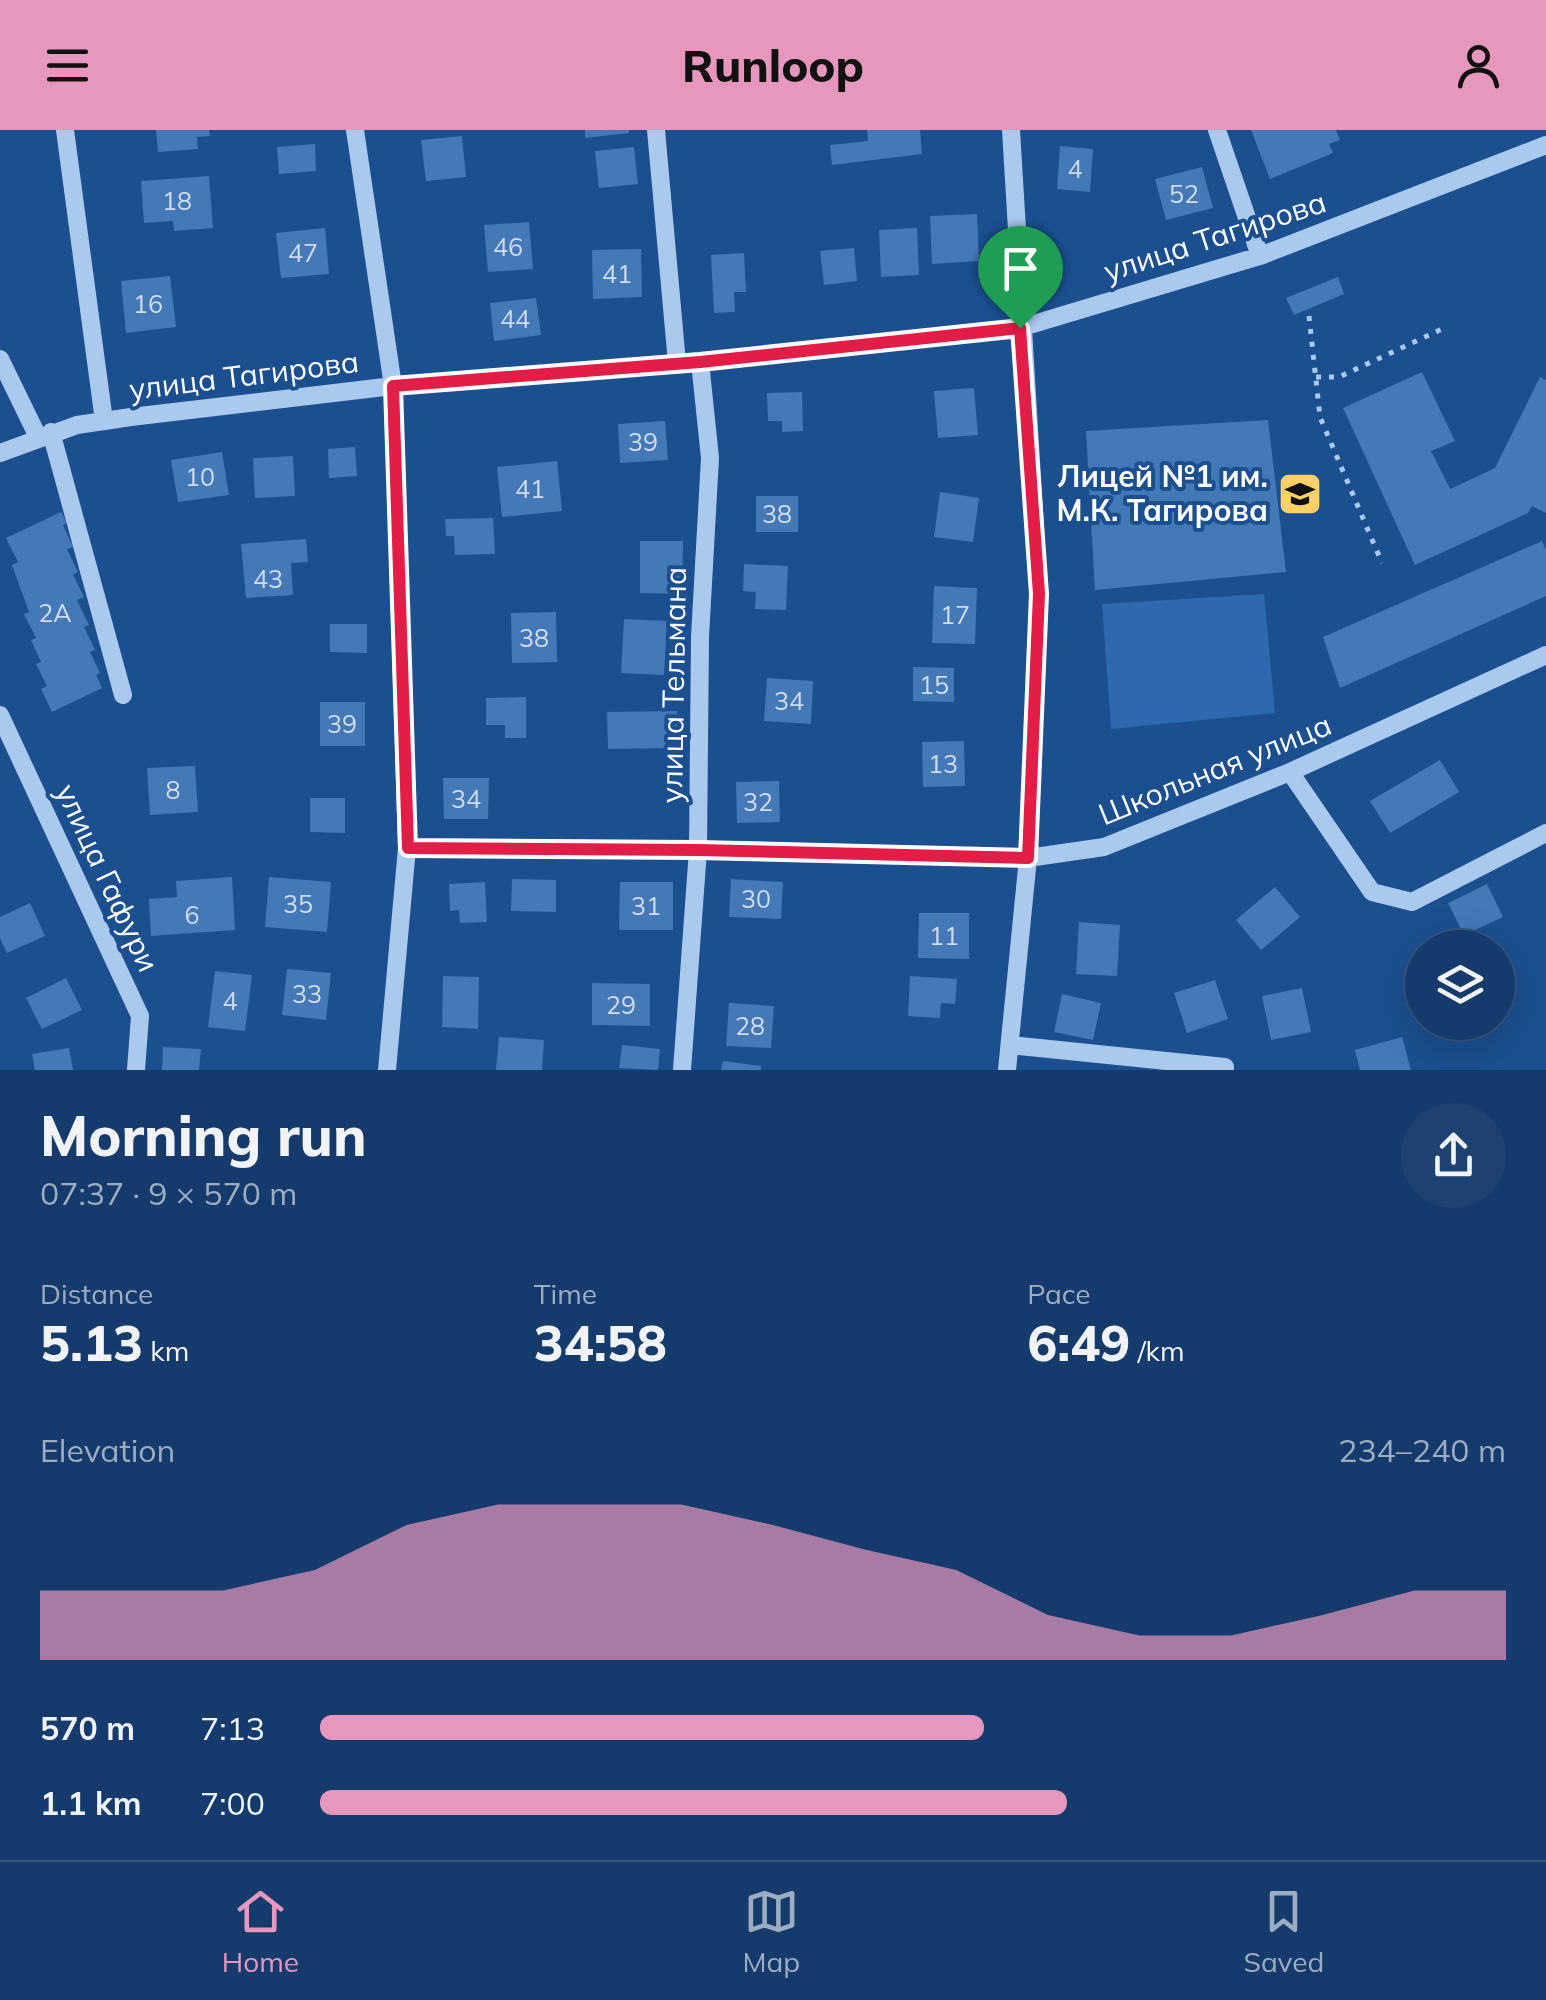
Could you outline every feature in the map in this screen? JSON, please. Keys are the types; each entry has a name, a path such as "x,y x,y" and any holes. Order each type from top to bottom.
{"street":[{"path":"65,130 104,420"},
{"path":"355,130 393,386 408,848 387,1070"},
{"path":"656,130 677,363"},
{"path":"1007,1070 1028,858 1039,594 1011,130"},
{"path":"1217,130 1260,256"},
{"name":"улица Тагирова","path":"0,453 44,434 104,420 393,386 700,362 1020,328 1260,256 1546,145"},
{"path":"0,359 44,434 122,695"},
{"name":"улица Тельмана","path":"682,1070 698,850 700,637 710,458 700,362"},
{"name":"Школьная улица","path":"408,848 1028,858 1104,847 1290,772 1546,655"},
{"name":"улица Гафури","path":"0,715 140,1016 136,1070"},
{"path":"1290,772 1372,892 1412,902 1546,832"},
{"path":"1010,1045 1225,1070"}],"path":[{"path":"1309,316 1320,418 1382,564"},
{"path":"1316,378 1340,378 1442,329"}],"shaded area":[{"path":"1264,594 1275,713 1111,729 1102,604"}],"building":[{"path":"156,130 209,130 210,136 197,137 198,149 158,152"},
{"path":"585,130 629,130 629,133 585,138"},
{"path":"867,130 920,130 922,154 832,165 830,145 868,141"},
{"path":"1251,130 1336,130 1340,140 1329,144 1333,153 1270,179"},
{"path":"462,136 466,177 426,181 421,140"},
{"path":"315,144 316,171 279,174 277,147"},
{"path":"1060,146 1093,149 1090,192 1057,189"},
{"path":"634,147 638,184 599,188 595,151"},
{"path":"1202,167 1213,208 1166,220 1155,179"},
{"path":"209,176 213,228 174,231 173,221 144,223 141,181"},
{"path":"977,214 979,261 932,264 930,216"},
{"path":"529,222 533,269 488,272 484,225"},
{"path":"325,228 329,274 281,278 276,233"},
{"path":"917,228 919,275 881,277 879,230"},
{"path":"854,248 857,281 824,285 820,251"},
{"path":"641,249 642,297 593,299 592,250"},
{"path":"744,253 746,292 734,292 735,312 714,313 711,255"},
{"path":"170,276 176,327 126,333 121,281"},
{"path":"1338,277 1344,294 1294,315 1286,298"},
{"path":"536,298 541,335 494,341 490,303"},
{"path":"1422,372 1455,441 1431,451 1450,489 1495,468 1540,377 1546,380 1546,513 1532,506 1528,513 1415,565 1343,408"},
{"path":"974,388 978,435 938,438 934,391"},
{"path":"802,392 803,431 782,432 782,421 768,421 767,393"},
{"path":"1268,420 1286,572 1095,590 1086,431"},
{"path":"665,421 668,460 620,463 618,424"},
{"path":"355,447 357,476 329,478 328,449"},
{"path":"222,452 229,495 178,502 171,460"},
{"path":"293,456 295,496 255,498 253,458"},
{"path":"557,461 562,511 502,517 497,467"},
{"path":"940,492 979,498 973,542 934,537"},
{"path":"756,496 798,496 798,532 756,532"},
{"path":"61,512 73,547 67,549 78,572 73,575 84,597 77,600 89,625 84,627 95,650 90,652 102,688 52,712 41,689 47,686 36,664 41,662 31,640 36,638 24,614 29,612 12,565 18,562 6,538"},
{"path":"493,518 495,554 455,555 454,536 446,536 445,519"},
{"path":"306,539 308,562 291,563 293,595 246,598 241,544"},
{"path":"640,541 683,541 682,594 640,593"},
{"path":"1542,541 1546,550 1546,596 1340,688 1323,637"},
{"path":"744,564 788,566 786,610 755,609 756,592 743,591"},
{"path":"934,586 977,588 975,644 932,643"},
{"path":"556,612 557,662 512,663 511,613"},
{"path":"624,619 667,621 664,675 621,673"},
{"path":"330,624 367,624 367,653 330,652"},
{"path":"913,667 954,668 954,702 913,701"},
{"path":"767,678 813,681 811,724 764,721"},
{"path":"526,697 526,738 505,738 505,725 486,725 486,698"},
{"path":"320,702 365,702 365,746 320,746"},
{"path":"677,711 678,748 608,749 607,712"},
{"path":"964,741 965,786 923,787 922,742"},
{"path":"1440,760 1459,792 1390,833 1370,801"},
{"path":"195,766 198,812 150,815 147,768"},
{"path":"443,778 489,778 488,819 444,819"},
{"path":"779,781 780,822 737,823 736,782"},
{"path":"310,798 345,798 345,833 310,832"},
{"path":"232,877 235,930 151,936 149,899 177,897 176,881"},
{"path":"269,877 331,882 327,932 265,927"},
{"path":"512,879 556,880 556,912 511,911"},
{"path":"731,879 783,882 781,919 729,917"},
{"path":"485,882 487,922 460,923 459,910 450,911 449,884"},
{"path":"620,882 673,882 673,930 619,930"},
{"path":"1487,884 1503,917 1475,930 1462,930 1448,903"},
{"path":"1275,887 1300,917 1261,950 1236,920"},
{"path":"30,903 45,936 7,953 0,938 0,917"},
{"path":"919,913 969,913 969,959 918,958"},
{"path":"1079,922 1120,925 1117,976 1076,974"},
{"path":"287,969 331,973 326,1020 282,1015"},
{"path":"215,971 252,975 245,1031 208,1027"},
{"path":"443,976 479,977 478,1029 442,1027"},
{"path":"910,976 957,979 955,1004 941,1003 940,1018 908,1016"},
{"path":"66,978 82,1010 42,1029 26,998"},
{"path":"1215,980 1228,1019 1187,1033 1174,993"},
{"path":"592,983 650,984 650,1026 592,1025"},
{"path":"1302,988 1311,1032 1271,1040 1262,996"},
{"path":"1062,994 1101,1003 1093,1040 1054,1032"},
{"path":"729,1003 774,1006 771,1048 726,1046"},
{"path":"499,1037 544,1040 542,1070 496,1070"},
{"path":"1402,1037 1411,1070 1360,1070 1355,1050"},
{"path":"622,1045 660,1049 658,1070 619,1068"},
{"path":"163,1047 201,1049 199,1070 162,1070"},
{"path":"69,1048 73,1070 35,1070 32,1054"},
{"path":"723,1061 761,1066 761,1070 721,1070"}],"place":[{"name":"Лицей №1 им. М.К. Тагирова","path":"1300,494"}],"route":[{"path":"1020,328 1039,594 1028,858 408,848 393,386 700,362 1020,328"}]}
